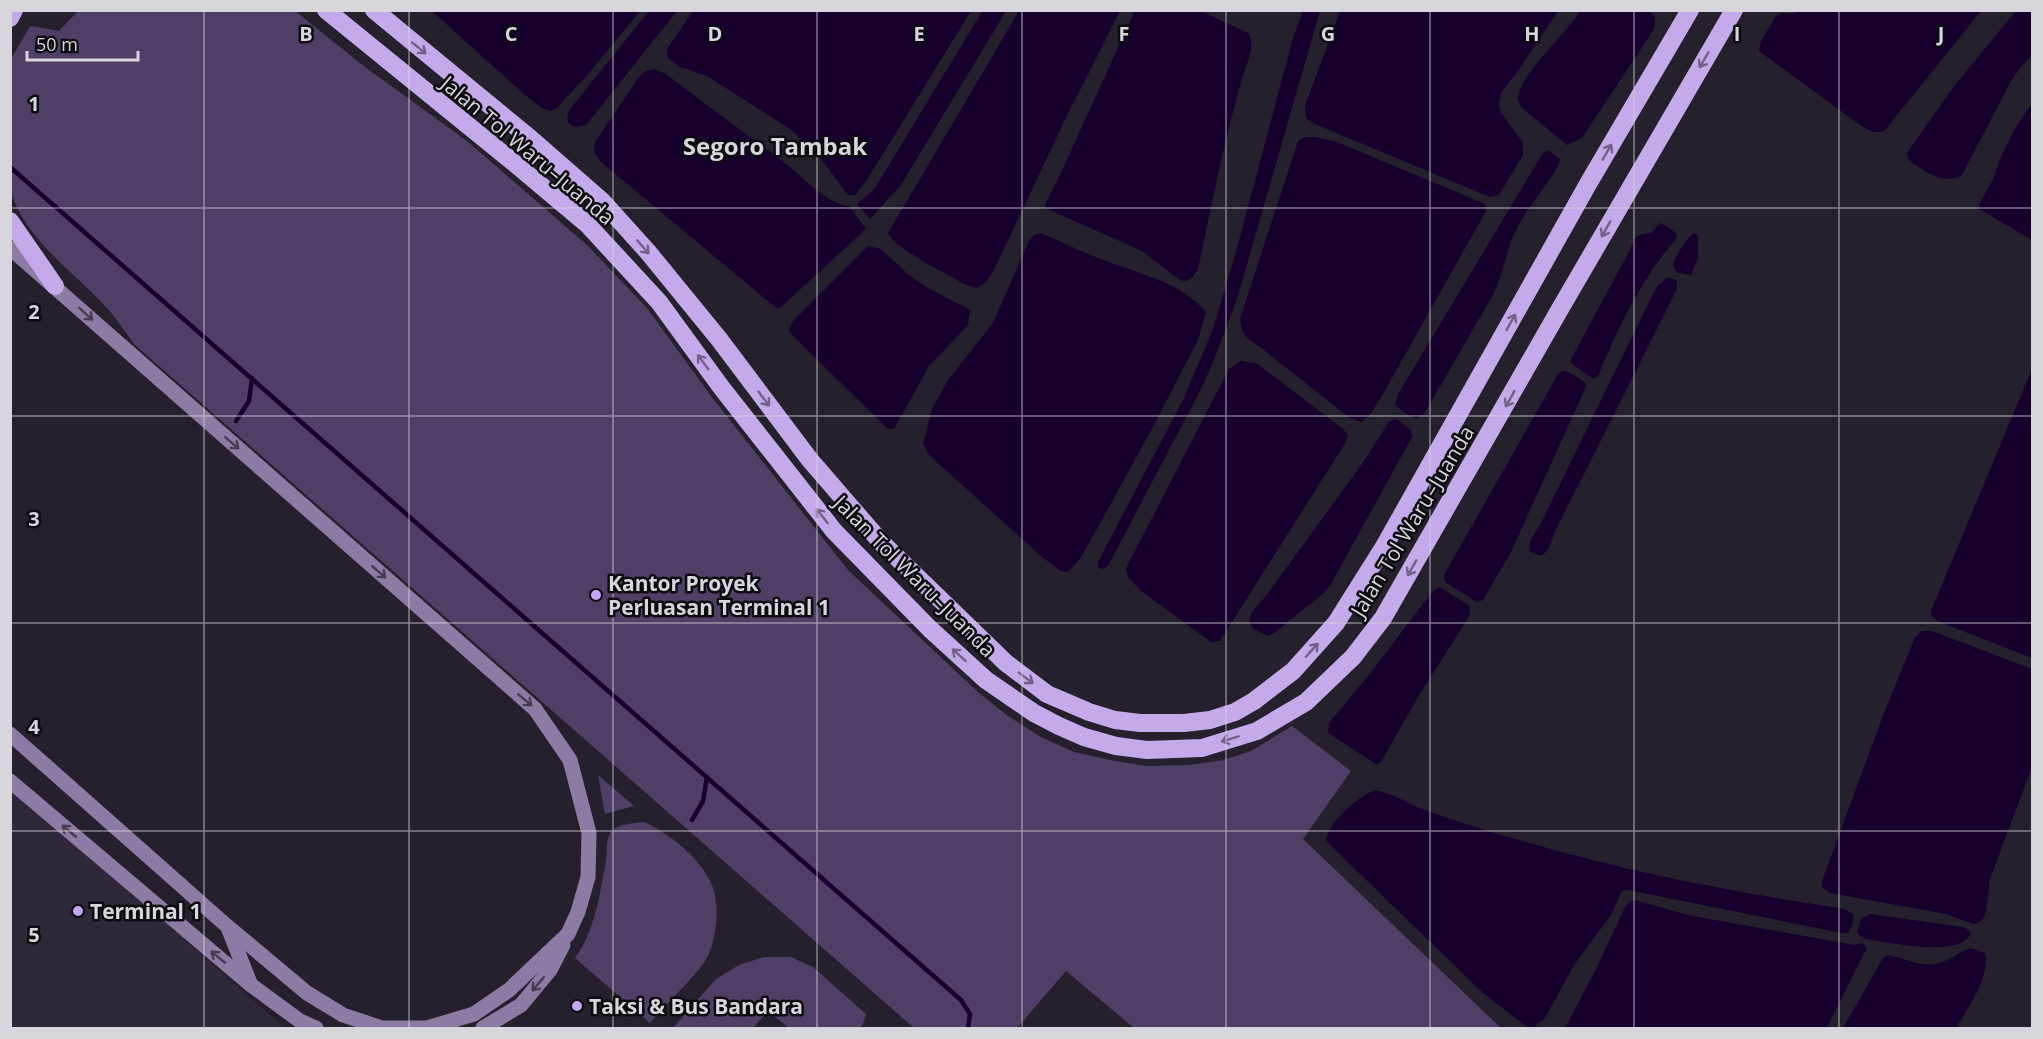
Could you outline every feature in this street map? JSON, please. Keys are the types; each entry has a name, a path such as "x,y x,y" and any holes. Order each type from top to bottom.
{"highway":[{"path":"10,18 14,10"},
{"name":"Jalan Tol Waru–Juanda","path":"326,10 587,224 659,302 721,387 834,531 930,629 986,680 1034,713 1084,737 1116,746 1147,750 1202,748 1257,731 1306,702 1345,664 1383,618 1734,10"},
{"name":"Jalan Tol Waru–Juanda","path":"374,10 531,139 602,201 648,252 719,339 810,460 881,542 1006,663 1047,694 1089,712 1115,720 1140,723 1184,723 1210,720 1235,712 1254,701 1293,671 1336,623 1385,545 1588,184 1690,10"},
{"path":"10,221 55,286"}],"street":[{"path":"10,248 535,709 570,760 589,833 588,877 578,912 550,970 520,1005 483,1029"},
{"path":"10,734 227,926 307,993 343,1015 382,1028 427,1028 474,1014 509,990 568,934"},
{"path":"10,781 251,985 300,1021 316,1029"},
{"path":"227,926 251,985"}],"shaded area":[{"path":"983,10 1006,11 901,185 870,219 857,204 875,188"},
{"path":"1135,10 1201,11 1248,33 1251,43 1230,124 1198,269 1186,281 1176,277 1140,250 1045,208"},
{"path":"1802,10 1981,11 1885,130 1875,132 1860,125 1759,51 1761,41 1776,16"},
{"path":"78,11 295,11 365,67 467,141 587,245 647,308 711,396 848,570 979,693 1008,716 1041,737 1074,752 1147,766 1189,765 1224,760 1251,751 1292,726 1351,771 1303,839 1501,1028 1134,1028 1066,971 1017,1028 914,1028 135,345 107,308 40,241 18,210 11,193 11,59 30,26 59,31"},
{"path":"432,11 640,11 588,74 556,109 550,111 525,95"},
{"path":"649,11 677,11 586,125 575,127 569,124 567,117 570,109"},
{"path":"693,11 971,11 865,183 855,195 848,195 818,155 790,129 707,76 680,67 668,58 667,49"},
{"path":"1019,11 1120,11 1063,124 993,272 985,283 976,288 966,285 911,254 888,233"},
{"path":"1303,11 1320,11 1237,299 1200,391 1108,566 1098,568 1098,562 1184,398 1213,329 1293,38"},
{"path":"1340,11 1558,11 1502,91 1499,101 1500,111 1523,143 1523,155 1499,195 1490,197 1315,124 1306,118 1305,106"},
{"path":"1580,11 1650,11 1655,18 1654,29 1582,138 1567,145 1522,108 1518,100 1526,78"},
{"path":"2016,11 2032,11 2032,55 2011,81 1962,175 1948,179 1934,176 1908,159 1907,153 1954,86"},
{"path":"654,69 666,74 785,163 823,195 849,206 866,229 780,308 775,307 601,162 594,152 595,142 639,77 646,71"},
{"path":"2032,103 2032,240 1979,209 1979,205 2014,130"},
{"path":"1305,137 1337,142 1485,204 1486,211 1383,394 1369,416 1361,422 1350,418 1251,341 1244,333 1240,319 1298,141"},
{"path":"1549,150 1561,160 1517,228 1493,295 1424,414 1416,419 1395,404 1398,394 1543,153"},
{"path":"1660,223 1677,234 1676,239 1642,286 1614,339 1599,374 1596,378 1592,378 1571,363 1571,359 1635,239 1651,233"},
{"path":"1041,233 1173,287 1196,302 1206,312 1198,340 1146,440 1080,559 1068,572 1061,571 1042,557 929,455 923,444 932,409 948,380 993,323 1029,241 1034,235"},
{"path":"1694,233 1698,236 1698,258 1691,275 1678,273 1673,265 1684,243"},
{"path":"868,246 881,249 910,276 970,310 968,325 929,366 894,429 887,428 789,330 793,321"},
{"path":"1668,277 1677,281 1674,295 1548,550 1541,556 1530,552 1532,538 1654,292 1658,285"},
{"path":"1240,361 1256,363 1348,435 1346,442 1220,641 1211,642 1141,591 1128,577 1126,568 1229,369"},
{"path":"2032,369 2032,658 1937,621 1931,615 1931,611"},
{"path":"1562,371 1581,380 1586,384 1585,389 1511,552 1483,600 1477,602 1445,582 1444,575 1558,374"},
{"path":"1395,418 1411,430 1412,437 1331,584 1324,593 1274,633 1268,636 1253,629 1249,622 1252,612 1362,464 1389,422"},
{"path":"1439,587 1469,605 1470,615 1418,697 1381,762 1376,764 1328,733 1329,723 1432,592"},
{"path":"1922,631 1932,631 2032,669 2032,767 1990,879 1986,912 1983,919 1973,924 1946,914 1830,893 1822,887 1822,881 1884,713 1915,637"},
{"path":"598,775 634,806 605,814"},
{"name":"Terminal 1","path":"11,788 285,1028 11,1028"},
{"path":"1374,790 1479,828 1610,865 1727,889 1845,909 1854,915 1852,926 1848,933 1842,933 1628,890 1622,891 1611,915 1574,965 1545,1018 1534,1027 1527,1027 1483,993 1327,842 1329,831 1339,816 1352,804"},
{"path":"644,822 675,841 702,867 713,888 717,911 713,941 706,960 650,1023 575,958 587,936 596,911 610,833 621,826"},
{"path":"1635,900 1688,915 1854,945 1862,943 1867,948 1827,1028 1565,1028 1625,907 1629,902"},
{"path":"1870,914 1956,926 1966,928 1971,933 1964,941 1939,947 1922,947 1865,939 1857,932 1861,919"},
{"path":"1971,948 1985,953 1986,963 1977,992 1956,1028 1843,1028 1883,958 1889,955 1930,965 1945,961"},
{"path":"764,957 791,957 813,967 866,1014 863,1024 860,1028 789,1028 768,1011 753,1028 673,1028 716,979 739,965"}],"waterway":[{"path":"10,167 961,1000 970,1014 968,1028"},
{"path":"236,421 249,401 252,378"},
{"path":"692,820 703,801 707,777"}],"place":[{"name":"Kantor Proyek Perluasan Terminal 1","path":"596,595"},
{"name":"Terminal 1","path":"78,911"},
{"name":"Taksi & Bus Bandara","path":"577,1006"}],"district":[{"name":"Segoro Tambak","path":"775,145"}]}
